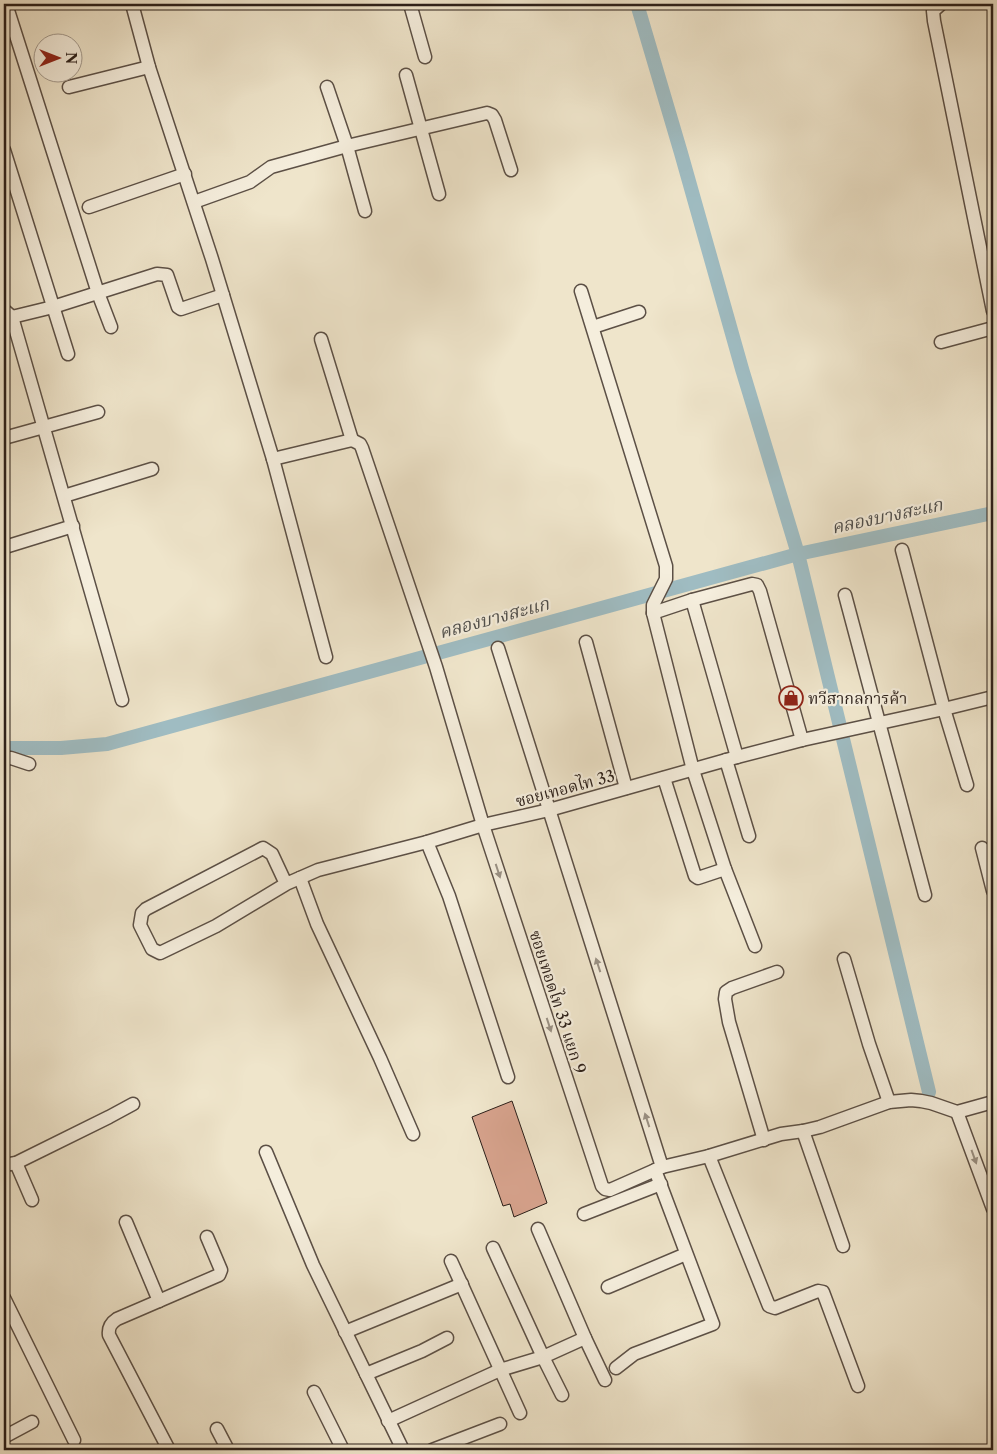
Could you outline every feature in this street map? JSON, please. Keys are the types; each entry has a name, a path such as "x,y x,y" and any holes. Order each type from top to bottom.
{"street":[{"path":"6,4 111,328"},
{"path":"132,4 149,67 194,202 273,459 326,657"},
{"path":"410,4 425,57"},
{"path":"941,4 933,10 934,21 993,311"},
{"path":"69,87 149,67"},
{"path":"406,75 439,194"},
{"path":"327,87 347,146 365,210"},
{"path":"194,202 250,182 272,167 347,146 487,112 495,120 511,170"},
{"path":"4,150 68,354"},
{"path":"89,207 185,174"},
{"path":"122,700 44,426 8,314 53,307 162,274 167,275 178,308 181,309 223,295"},
{"path":"581,291 666,566 666,579 653,609 693,770 725,869 755,946"},
{"path":"593,327 639,312"},
{"path":"941,342 993,328"},
{"name":"ซอยเทอดไท 33 แยก 9","path":"321,339 352,440 360,444 362,448 436,667 483,825 602,1186 610,1190 659,1168"},
{"path":"4,438 98,412"},
{"path":"273,459 352,440"},
{"path":"64,496 152,469"},
{"path":"5,547 73,526"},
{"path":"902,550 944,709 967,785"},
{"path":"653,609 752,584 757,585 802,740"},
{"path":"845,595 925,895"},
{"path":"692,600 749,836"},
{"path":"586,642 626,788"},
{"path":"498,648 659,1168 661,1184 713,1324 634,1354 616,1368"},
{"name":"ซอยเทอดไท 33","path":"286,884 272,854 263,848 146,909 142,912 140,925 152,949 160,953 216,926 286,884 318,870 427,842 483,825 549,810 802,740 993,697"},
{"path":"4,759 11,758 29,764"},
{"path":"664,778 694,876 702,878 725,869"},
{"path":"427,842 449,896 508,1077"},
{"path":"982,848 993,891"},
{"path":"300,878 317,924 380,1058 412,1134"},
{"path":"844,959 869,1044 889,1102"},
{"path":"764,1140 729,1022 725,999 726,992 732,988 777,972"},
{"path":"659,1168 709,1156 781,1134 820,1128 889,1102 921,1101 957,1112 993,1102"},
{"path":"32,1200 10,1164 133,1104"},
{"path":"957,1112 993,1209"},
{"path":"803,1131 843,1246"},
{"path":"266,1152 313,1265 403,1450"},
{"path":"709,1156 769,1306 775,1308 818,1291 823,1292 858,1386"},
{"path":"584,1214 661,1184"},
{"path":"126,1222 159,1301"},
{"path":"538,1229 605,1380"},
{"path":"169,1450 109,1330 111,1323 117,1319 219,1275 221,1270 207,1237"},
{"path":"493,1248 562,1395"},
{"path":"608,1287 686,1254"},
{"path":"451,1260 520,1413"},
{"path":"345,1332 462,1284"},
{"path":"4,1298 74,1440"},
{"path":"366,1374 447,1338"},
{"path":"388,1420 500,1370 543,1357 585,1338"},
{"path":"314,1392 343,1450"},
{"path":"4,1436 32,1422"},
{"path":"432,1450 500,1424"},
{"path":"217,1429 228,1450"}],"building":[{"path":"512,1101 547,1203 514,1217 510,1204 503,1206 472,1117"}],"waterway":[{"path":"637,4 742,369 798,554 929,1092"},
{"name":"คลองบางสะแก","path":"4,748 61,748 107,744 798,554 993,513"}],"place":[{"name":"ทวีสากลการค้า","path":"791,698"}]}
